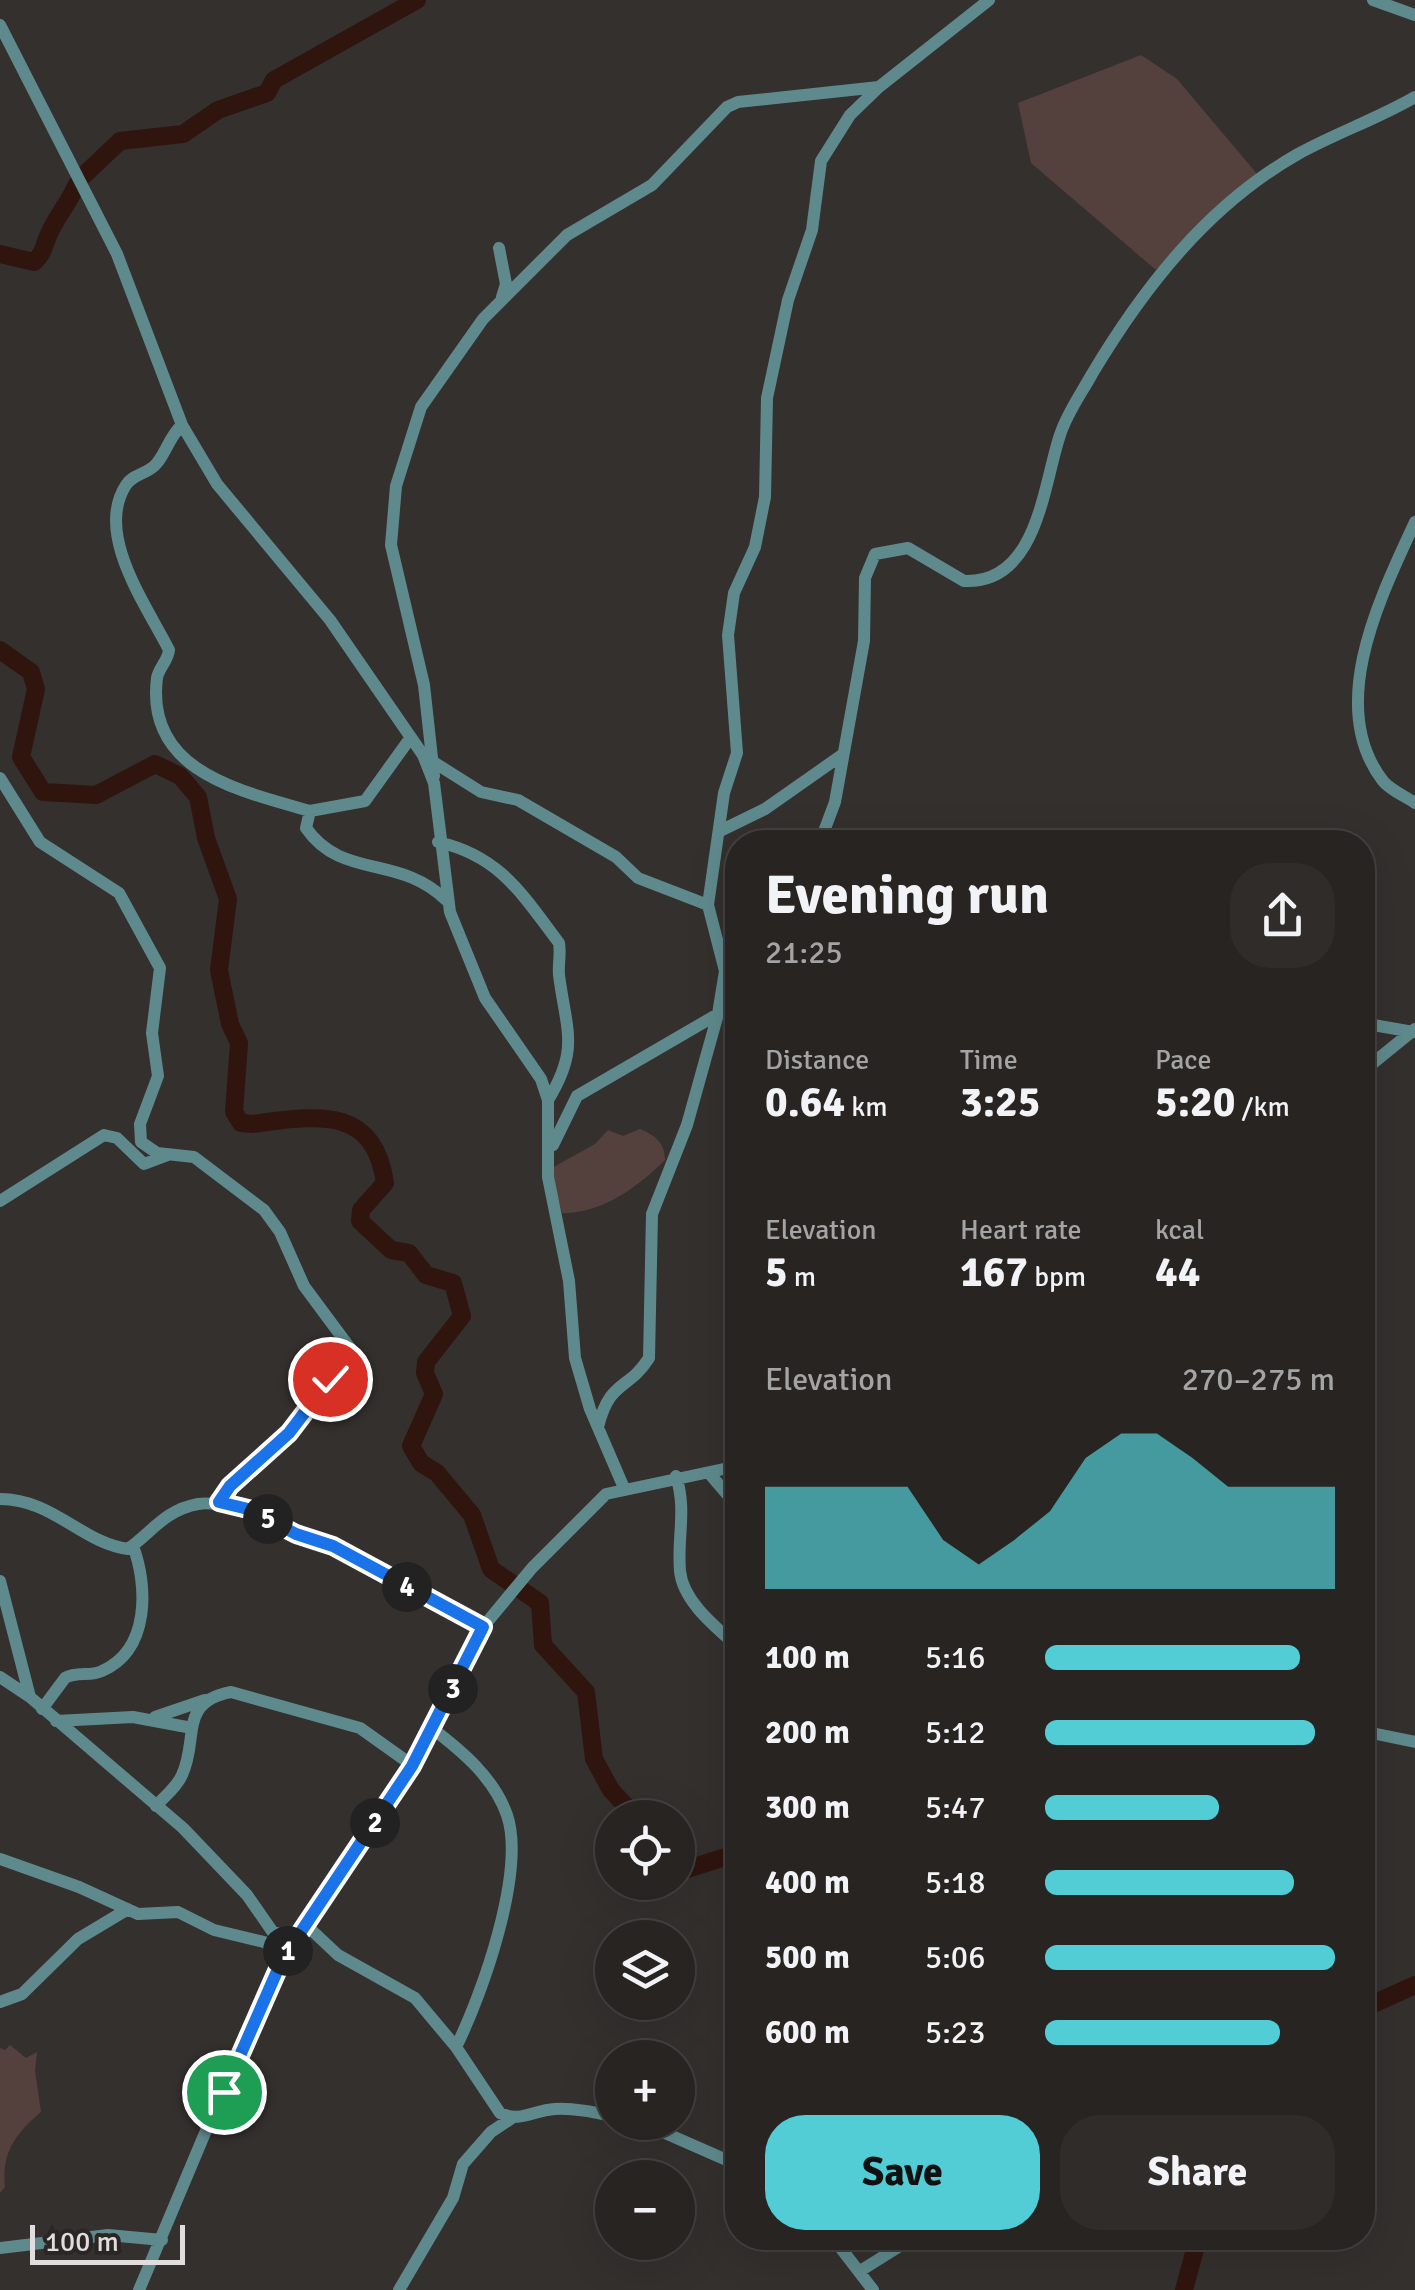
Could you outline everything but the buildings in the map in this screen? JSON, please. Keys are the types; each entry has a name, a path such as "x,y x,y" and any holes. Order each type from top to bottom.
{"street":[{"path":"598,1429 610,1392 642,1369 653,1346 652,1214 686,1125 718,1014 725,971 708,905 724,794 736,753 728,635 734,593 755,546 765,497 763,452 775,354 812,230 821,161 850,115 988,0"},
{"path":"1373,0 1415,15"},
{"path":"0,25 117,254 182,425 217,484 330,620 350,654 378,685 434,783"},
{"path":"624,1488 598,1429 575,1358 568,1281 548,1177 548,1100 541,1079 485,998 448,902 438,842 435,763 424,685 391,545 396,486 414,425 431,389 501,299 578,225 638,195 669,171 726,107 738,102 880,87"},
{"path":"824,830 835,802 864,640 865,578 875,554 908,548 964,581 990,577 1012,560 1030,539 1070,412 1154,278 1210,222 1270,172 1415,97"},
{"path":"499,248 506,284 501,299"},
{"path":"182,425 169,438 156,466 133,476 117,502 120,548 170,650 157,680 160,729 167,741 222,785 310,810 364,801 411,738"},
{"path":"1415,522 1370,638 1361,669 1357,713 1384,784 1415,802"},
{"path":"720,831 765,810 842,755"},
{"path":"435,763 481,792 518,800 616,857 638,878 708,905"},
{"path":"0,778 40,842 119,893 137,921 144,945 157,960 160,976 152,1033 158,1076 140,1134 147,1150 194,1157 264,1210 280,1232 304,1286 329,1314 350,1348 344,1364 289,1433 230,1486 219,1502"},
{"path":"310,810 306,828 326,850 338,858 420,878 448,902"},
{"path":"438,842 470,849 489,860 559,943 558,970 571,1038 568,1060 548,1100"},
{"path":"549,1154 577,1096 725,1007"},
{"path":"1375,1026 1414,1031"},
{"path":"1375,1062 1414,1031"},
{"path":"0,1201 104,1136 117,1138 144,1164 170,1154"},
{"path":"140,2290 263,1994 412,1766 483,1627 594,1502 624,1488 725,1469"},
{"path":"709,1473 725,1492"},
{"path":"676,1476 685,1503 680,1572 684,1586 704,1615 725,1635"},
{"path":"0,1499 42,1507 122,1548 133,1546 165,1516 195,1504 219,1502 248,1509 296,1534 333,1546 483,1627"},
{"path":"42,1709 65,1678 102,1672 130,1646 140,1618 145,1582 133,1546"},
{"path":"0,1580 30,1697"},
{"path":"2,1679 30,1697 156,1806 232,1878 272,1931 294,1942"},
{"path":"150,1719 238,1692 350,1725 412,1766"},
{"path":"156,1806 184,1770 192,1728 205,1700"},
{"path":"56,1720 85,1716 150,1719 192,1728"},
{"path":"433,1729 480,1770 509,1824 510,1870 502,1909 476,2000 456,2047"},
{"path":"1375,1734 1415,1742"},
{"path":"0,1859 138,1914 178,1912 214,1930 264,1942 275,1948 282,1960"},
{"path":"0,2002 22,1994 78,1938 128,1908"},
{"path":"306,1924 338,1954 415,1998 456,2047 490,2101 512,2118"},
{"path":"399,2290 452,2198 463,2164 491,2132 512,2118 550,2109 595,2114"},
{"path":"680,2140 725,2160"},
{"path":"0,2248 108,2235 162,2240"},
{"path":"842,2250 873,2290"},
{"path":"860,2272 895,2250"}],"shaded area":[{"path":"1141,55 1177,79 1258,175 1203,219 1156,270 1031,163 1018,103"},
{"path":"640,1129 658,1140 665,1160 619,1197 591,1209 562,1213 550,1169 595,1144 608,1130 623,1136"},
{"path":"10,2045 26,2058 37,2052 35,2071 41,2112 12,2145 5,2164 5,2187 0,2193 0,2048 5,2050"}],"waterway":[{"path":"82,177 120,141 183,134 218,110 267,93 274,80 417,0"},
{"path":"0,254 34,262 77,184"},
{"path":"0,650 31,672 36,689 21,757 43,792 96,795 155,764 180,776 198,797 206,838 228,899 219,970 230,1024 239,1043 234,1112 241,1123 319,1118 355,1128 368,1139 379,1157 385,1183 361,1210 360,1221 391,1250 409,1253 426,1275 453,1283 462,1316 426,1362 425,1373 434,1394 411,1446 421,1463 437,1473 472,1515 491,1569 540,1603 543,1645 586,1692 594,1759 620,1800"},
{"path":"695,1867 725,1857"},
{"path":"1375,2003 1415,1985"},
{"path":"1184,2290 1195,2250"}],"route":[{"path":"224,2092 263,1994 412,1766 483,1627 333,1546 296,1534 248,1509 219,1502 230,1486 289,1433 330,1379"}]}
